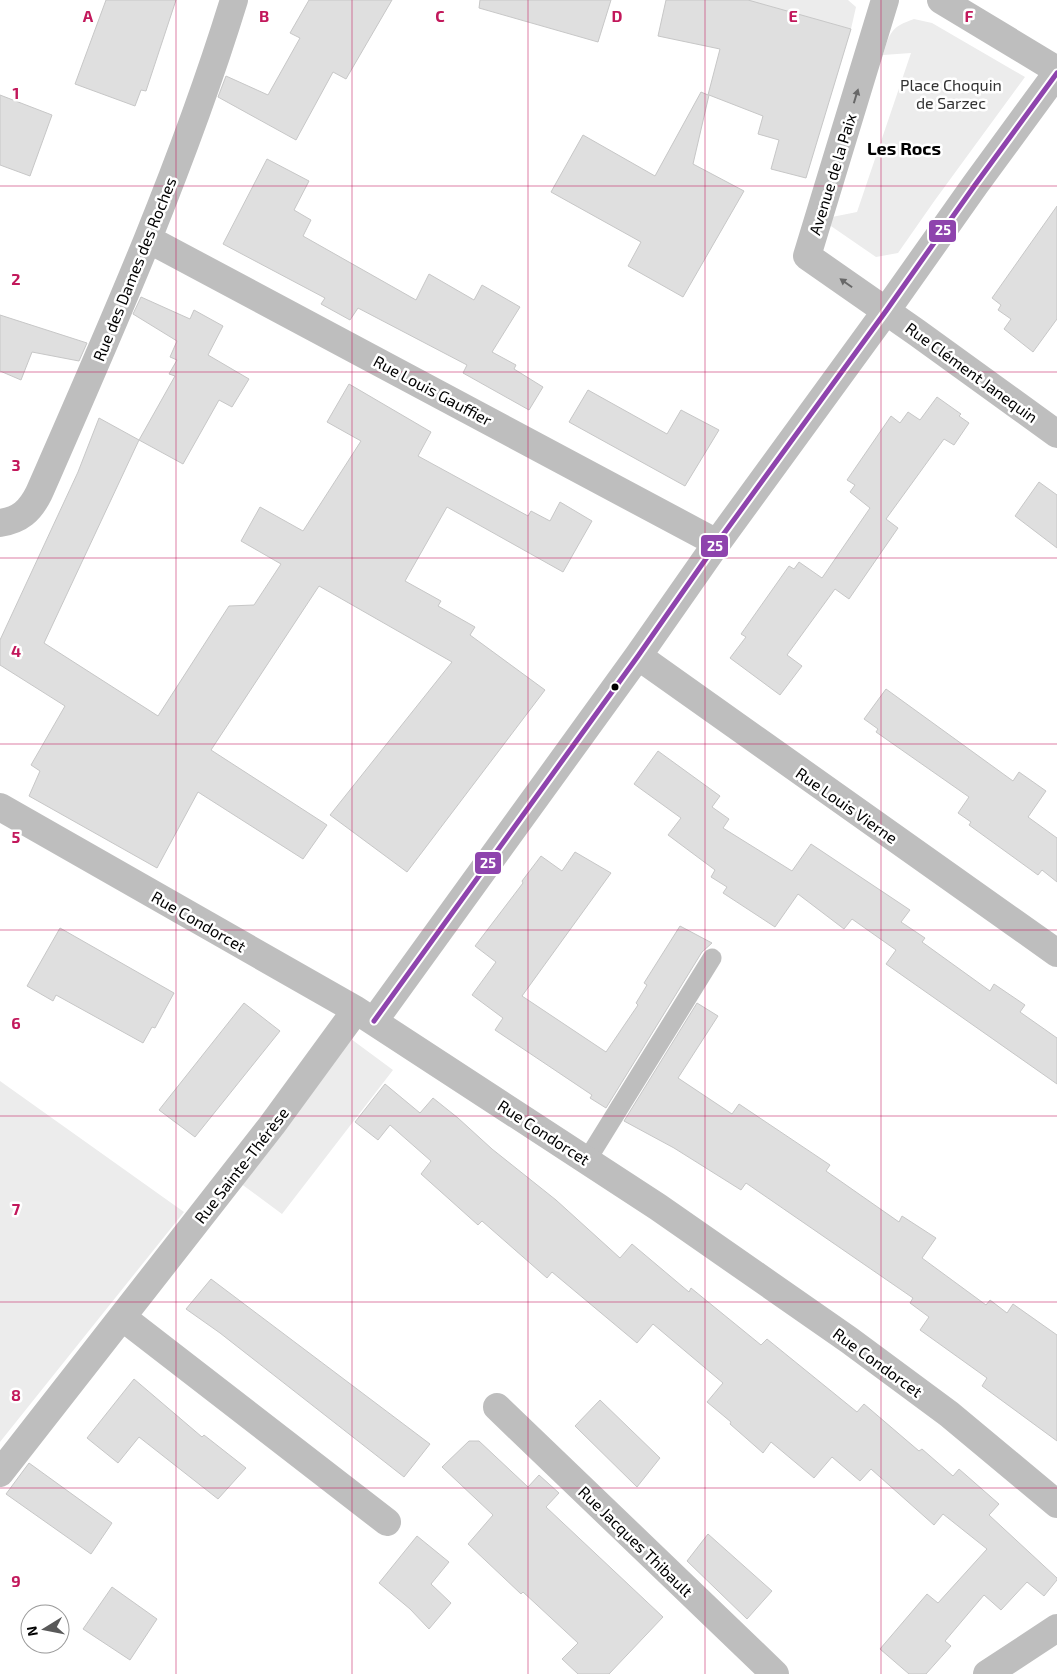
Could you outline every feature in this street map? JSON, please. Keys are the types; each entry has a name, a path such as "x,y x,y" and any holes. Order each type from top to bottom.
{"street":[{"name":"Rue des Dames des Roches","path":"4,522 22,516 32,507 39,493 148,239 202,96 234,0"},
{"name":"Avenue de la Paix","path":"886,0 807,256 886,311"},
{"path":"365,1016 638,656 717,543 886,311 1057,71 941,0"},
{"name":"Rue Louis Gauffier","path":"148,239 717,543"},
{"name":"Rue Clément Janequin","path":"886,311 1057,434"},
{"name":"Rue Louis Vierne","path":"638,656 1057,953"},
{"name":"Rue Condorcet","path":"0,807 365,1016 587,1160 849,1340 949,1414 1057,1504"},
{"name":"Rue Sainte-Thérèse","path":"0,1473 272,1125 365,1016"},
{"path":"122,1317 387,1522"},
{"name":"Rue Jacques Thibault","path":"497,1407 775,1674"},
{"path":"987,1674 1057,1628"}],"lane":[{"path":"587,1160 712,958"}],"green space":[{"path":"731,0 848,0 856,7 851,29 764,5 753,46"},
{"name":"Place Choquin de Sarzec","path":"914,19 932,23 1025,77 898,253 876,257 828,224 827,218 857,212 911,53 883,55 892,31"},
{"path":"347,1036 393,1070 282,1214 240,1183"},
{"path":"0,1081 184,1212 0,1442"}],"building":[{"path":"106,0 176,0 146,91 141,90 135,106 75,84"},
{"path":"309,0 392,0 346,79 333,72 296,140 218,97 226,76 268,95 300,38 290,33"},
{"path":"480,0 611,0 598,42 479,8"},
{"path":"666,0 748,0 851,29 806,178 771,169 779,140 758,134 763,116 709,95 693,164 744,191 683,297 628,266 641,242 551,192 583,135 655,176 701,92 708,95 720,49 658,36"},
{"path":"0,95 52,115 30,176 0,165"},
{"path":"267,159 309,181 294,210 311,220 303,236 416,300 429,274 474,300 482,285 520,307 492,352 516,365 514,369 543,387 529,410 463,373 467,365 358,308 350,320 321,304 325,298 223,244"},
{"path":"1057,206 1057,319 1033,352 1004,329 1011,319 998,310 1001,305 992,298"},
{"path":"141,297 190,319 194,310 223,326 208,355 249,379 232,407 219,400 183,464 139,440 175,376 169,374 177,360 170,357 177,341 133,314"},
{"path":"0,315 87,343 79,361 32,352 21,380 0,371"},
{"path":"349,384 431,432 418,456 528,516 531,511 550,521 560,502 592,521 563,572 447,507 405,581 441,601 438,606 475,627 470,635 545,690 407,872 330,815 452,662 319,586 211,750 327,825 303,859 198,792 157,868 29,796 40,771 31,765 65,706 0,665 0,640 78,472 99,418 139,440 44,643 158,716 229,606 254,605 281,564 241,541 260,507 303,531 361,441 327,422"},
{"path":"588,390 667,434 681,410 719,430 685,486 569,422"},
{"path":"937,397 961,414 959,416 969,423 954,445 944,439 886,519 898,528 849,599 835,589 787,655 802,666 780,695 730,658 746,637 741,634 789,566 794,569 799,562 822,578 870,508 850,492 855,485 847,480 891,416 900,423 908,412 920,420"},
{"path":"1039,482 1057,495 1057,548 1015,516"},
{"path":"886,689 1013,781 1019,772 1046,791 1028,817 1057,838 1057,882 1042,870 1038,875 969,825 971,822 958,813 969,797 876,732 878,729 864,719"},
{"path":"658,751 720,796 712,807 729,819 723,828 792,871 811,844 910,910 901,922 925,938 922,942 990,991 994,984 1025,1005 1020,1012 1057,1038 1057,1084 886,964 896,950 852,919 844,929 798,894 775,927 723,893 727,887 711,877 715,870 668,835 681,818 634,784"},
{"path":"575,852 611,873 522,996 606,1052 638,1005 636,1003 647,985 644,983 680,926 712,943 702,952 606,1108 590,1098 592,1095 495,1030 503,1018 472,995 496,962 475,946 541,856 562,871"},
{"path":"60,928 174,993 155,1028 152,1027 143,1043 56,995 53,1001 27,986"},
{"path":"244,1003 280,1031 195,1137 159,1110"},
{"path":"697,1003 718,1016 678,1078 732,1114 739,1104 830,1165 826,1171 899,1222 902,1216 936,1238 922,1258 986,1305 990,1300 1007,1313 1013,1304 1057,1335 1057,1441 982,1386 987,1378 920,1330 929,1317 910,1303 913,1298 746,1183 741,1190 674,1148 624,1121"},
{"path":"385,1084 420,1113 433,1098 492,1149 556,1200 620,1258 632,1244 689,1292 691,1288 761,1345 767,1339 857,1412 864,1404 919,1451 922,1449 953,1476 959,1469 999,1504 989,1515 1057,1580 1044,1596 1027,1582 1001,1610 984,1595 945,1641 951,1646 926,1674 909,1674 880,1649 927,1594 938,1603 987,1549 943,1514 934,1525 871,1469 860,1481 832,1457 814,1478 771,1442 763,1453 707,1402 723,1383 653,1324 637,1343 552,1272 547,1278 482,1221 478,1225 421,1174 431,1161 390,1125 378,1140 355,1122"},
{"path":"211,1279 430,1444 404,1477 220,1333 186,1309"},
{"path":"134,1379 202,1437 204,1435 246,1468 218,1499 139,1437 118,1463 87,1438"},
{"path":"600,1400 660,1458 637,1487 575,1426"},
{"path":"469,1441 479,1441 528,1487 539,1475 559,1493 546,1507 663,1617 609,1674 578,1674 562,1659 578,1643 523,1592 521,1594 468,1544 493,1515 442,1467"},
{"path":"29,1463 112,1523 91,1554 6,1494"},
{"path":"708,1534 772,1591 747,1619 687,1561"},
{"path":"417,1536 449,1562 431,1584 451,1603 429,1629 410,1609 379,1583"},
{"path":"112,1587 157,1619 130,1660 83,1629"}],"transit line":[{"name":"25","path":"374,1021 1057,73"}],"district":[{"name":"Les Rocs","path":"904,148"}]}
